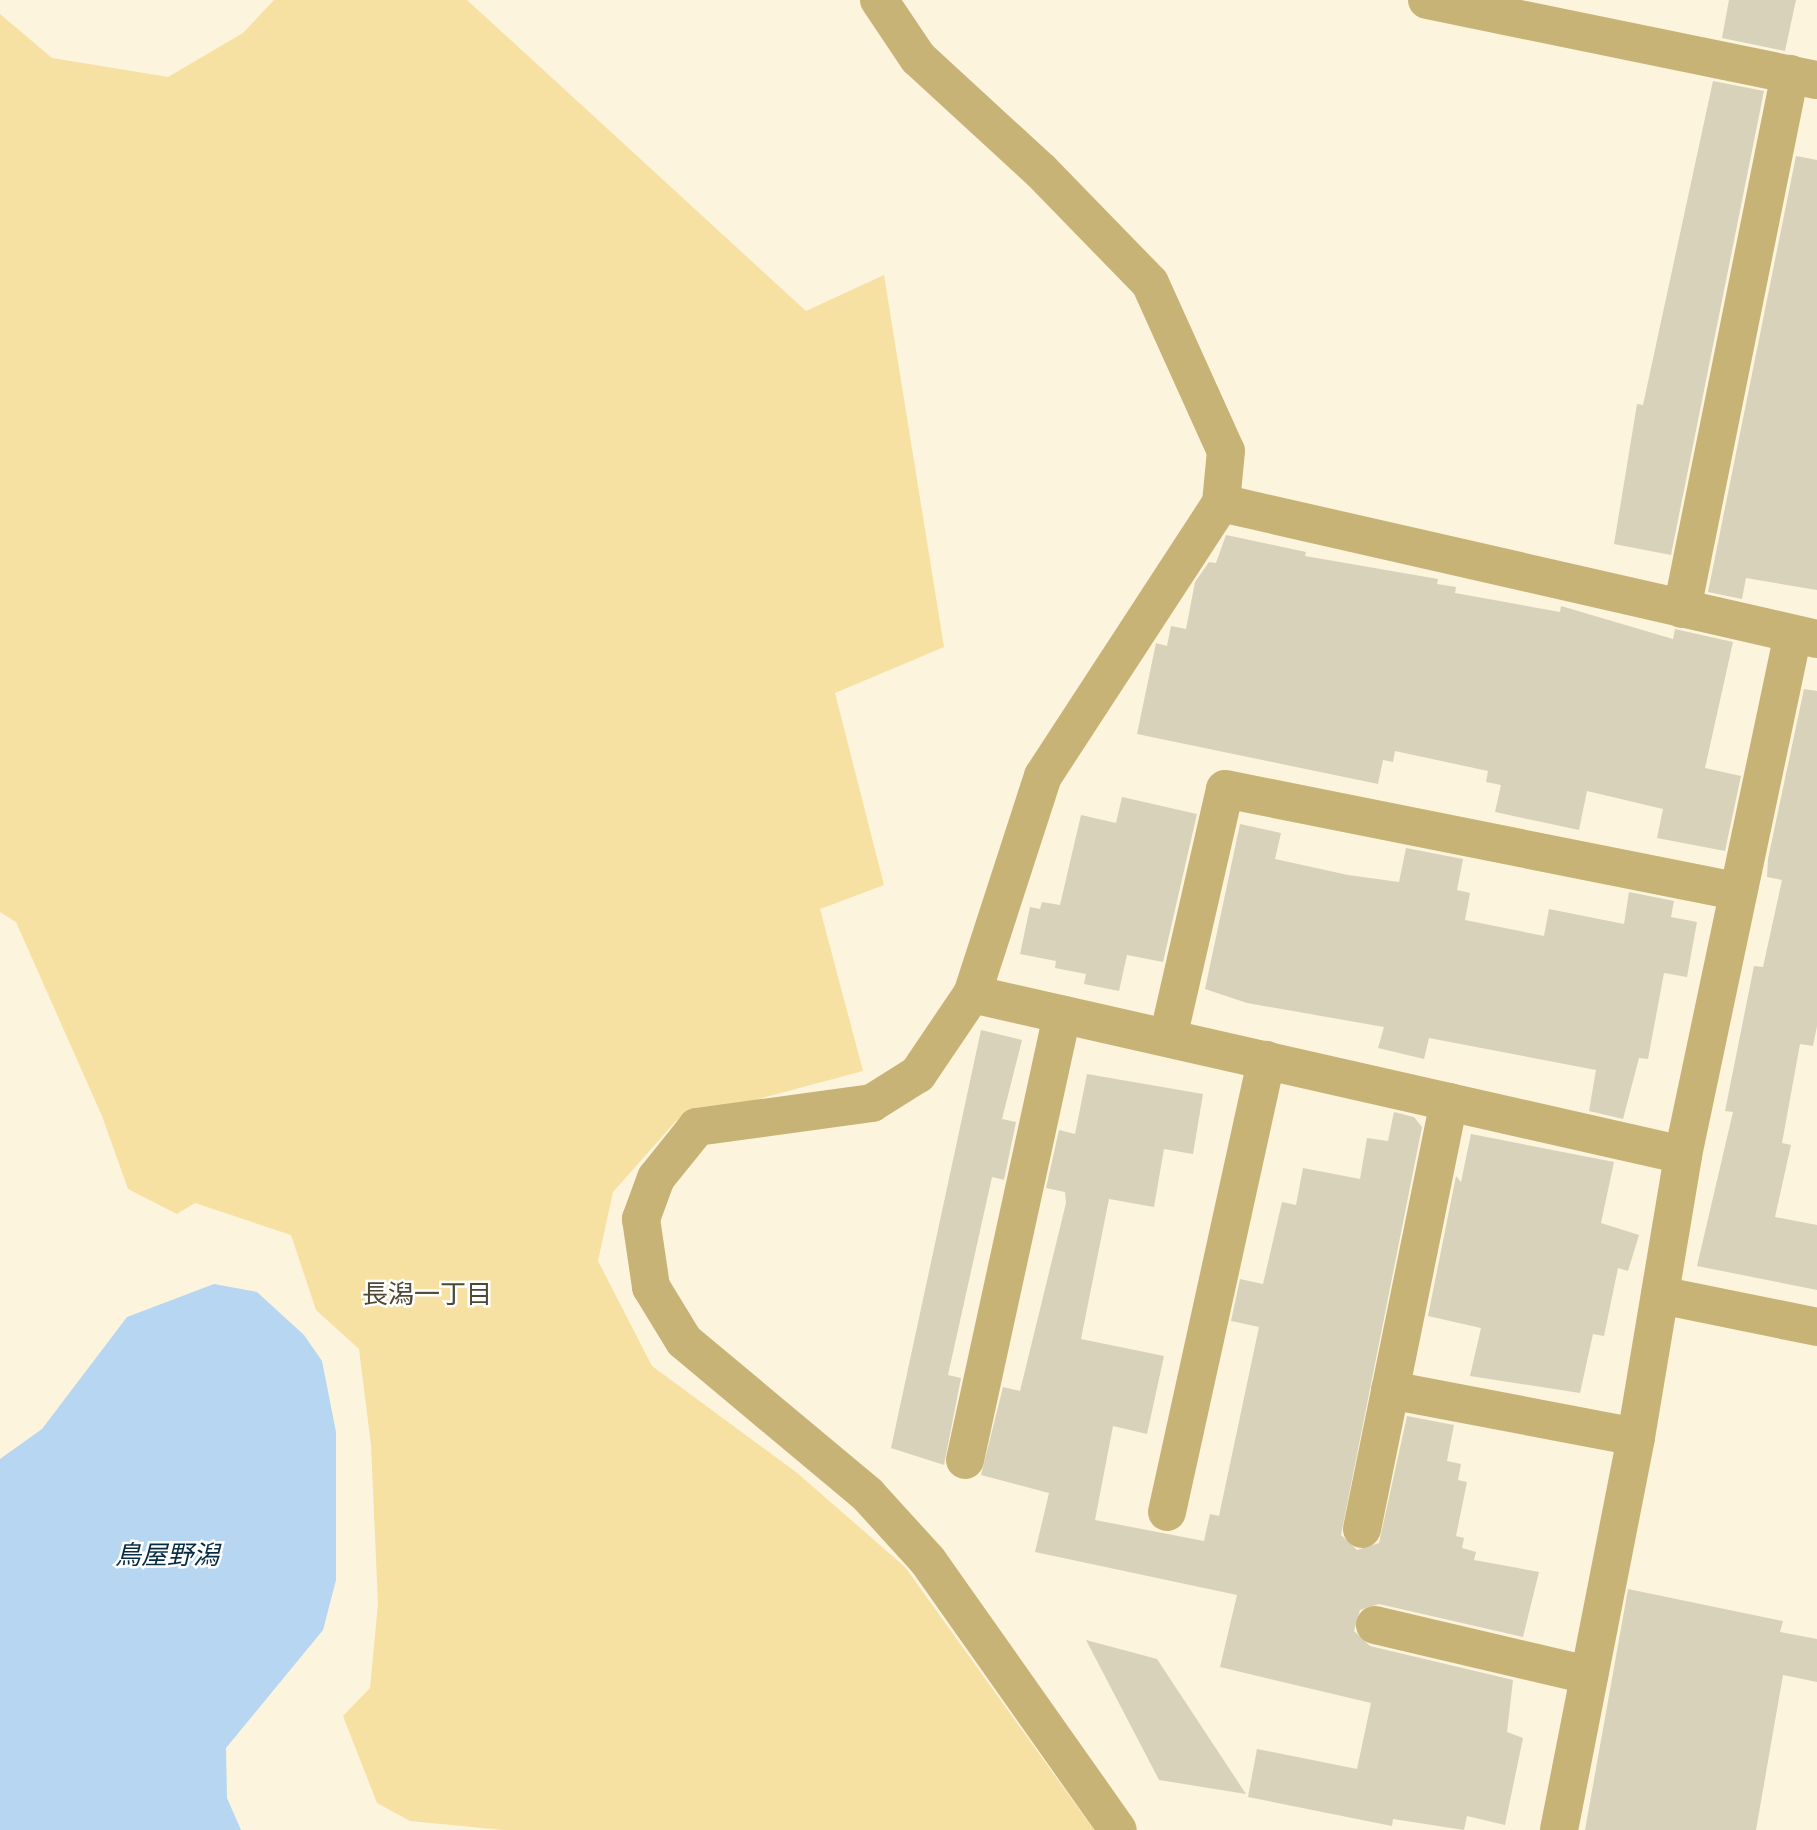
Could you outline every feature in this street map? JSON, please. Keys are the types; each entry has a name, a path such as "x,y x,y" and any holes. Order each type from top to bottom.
{"street":[{"path":"879,0 918,58 1041,171 1150,283 1226,451 1221,503 1043,776 972,994 918,1074 872,1103 698,1127 656,1178 641,1219 651,1287 684,1341 868,1495 928,1561 1118,1830"},
{"path":"1427,0 1804,77 1682,609"},
{"path":"1221,503 1805,636 1735,891 1683,1155 1636,1437 1559,1830"},
{"path":"1168,1038 1225,789 1735,891"},
{"path":"972,994 1683,1155"},
{"path":"965,1460 1062,1014"},
{"path":"1167,1512 1266,1060"},
{"path":"1362,1529 1449,1102"},
{"path":"1660,1295 1817,1326"},
{"path":"1390,1390 1636,1437"},
{"path":"1375,1625 1589,1675"}],"shaded area":[{"path":"274,0 467,0 806,311 884,275 944,647 835,693 884,885 820,909 863,1071 676,1121 613,1192 598,1261 652,1366 796,1472 905,1567 1094,1830 503,1830 410,1821 377,1803 343,1716 370,1688 378,1604 371,1445 359,1349 316,1310 291,1235 195,1203 177,1214 128,1189 102,1116 16,922 0,912 0,14 52,58 168,77 243,33"}],"water":[{"name":"鳥屋野潟","path":"214,1284 257,1292 304,1335 322,1361 336,1432 336,1580 323,1630 226,1748 227,1798 241,1830 0,1830 0,1459 42,1429 127,1317"}],"building":[{"path":"1729,0 1796,0 1785,51 1722,38"},
{"path":"1713,81 1764,91 1671,555 1614,544 1637,404 1643,405"},
{"path":"1796,156 1817,160 1817,590 1746,578 1742,599 1708,592"},
{"path":"1226,535 1306,552 1305,556 1438,579 1437,584 1456,587 1455,593 1560,612 1561,606 1673,639 1675,629 1733,642 1705,768 1741,776 1725,851 1657,838 1663,809 1587,791 1579,830 1495,812 1501,785 1486,782 1488,771 1395,751 1393,762 1383,760 1378,784 1137,734 1156,643 1167,646 1171,626 1186,629 1195,582 1209,562 1216,563"},
{"path":"1804,689 1817,691 1817,1026 1813,1046 1800,1044 1782,1143 1791,1145 1775,1217 1817,1225 1817,1290 1697,1266 1733,1112 1725,1111 1754,966 1763,967 1782,880 1767,877 1768,859"},
{"path":"1122,797 1197,814 1163,962 1127,955 1119,991 1084,984 1086,974 1055,968 1056,961 1020,954 1030,907 1040,909 1042,902 1060,905 1081,815 1116,823"},
{"path":"1240,824 1281,833 1275,859 1348,875 1399,882 1406,848 1463,859 1457,890 1470,893 1465,920 1544,936 1549,909 1624,924 1629,892 1674,901 1671,917 1697,922 1687,977 1664,973 1648,1059 1639,1058 1623,1119 1589,1111 1596,1070 1429,1038 1424,1059 1378,1048 1384,1027 1247,1003 1205,989"},
{"path":"981,1030 1022,1040 1002,1119 1016,1122 1004,1180 992,1177 948,1375 961,1378 944,1465 891,1448"},
{"path":"1087,1074 1203,1094 1193,1154 1164,1149 1154,1207 1109,1199 1081,1339 1164,1356 1147,1434 1113,1426 1095,1520 1204,1541 1210,1514 1219,1516 1259,1327 1231,1321 1240,1279 1263,1284 1282,1202 1296,1205 1303,1168 1360,1179 1367,1138 1388,1141 1394,1112 1414,1117 1422,1127 1341,1535 1357,1550 1379,1543 1407,1416 1454,1425 1447,1461 1461,1464 1458,1480 1467,1482 1456,1536 1464,1538 1462,1548 1476,1552 1474,1560 1539,1572 1523,1637 1379,1604 1360,1610 1354,1631 1370,1646 1513,1680 1507,1732 1523,1738 1505,1825 1467,1816 1464,1830 1393,1819 1392,1826 1248,1797 1257,1749 1357,1769 1371,1703 1220,1667 1237,1595 1035,1552 1049,1493 981,1475 1003,1387 1020,1391 1066,1203 1065,1192 1046,1188 1059,1130 1075,1134"},
{"path":"1471,1134 1614,1162 1601,1223 1639,1235 1628,1271 1618,1268 1604,1336 1593,1334 1580,1393 1470,1376 1481,1328 1428,1316 1456,1176 1461,1182"},
{"path":"1628,1589 1783,1621 1780,1632 1817,1639 1817,1682 1783,1675 1756,1830 1585,1830"},
{"path":"1086,1640 1157,1659 1246,1794 1159,1780"}],"district":[{"name":"長潟一丁目","path":"427,1295"}]}
